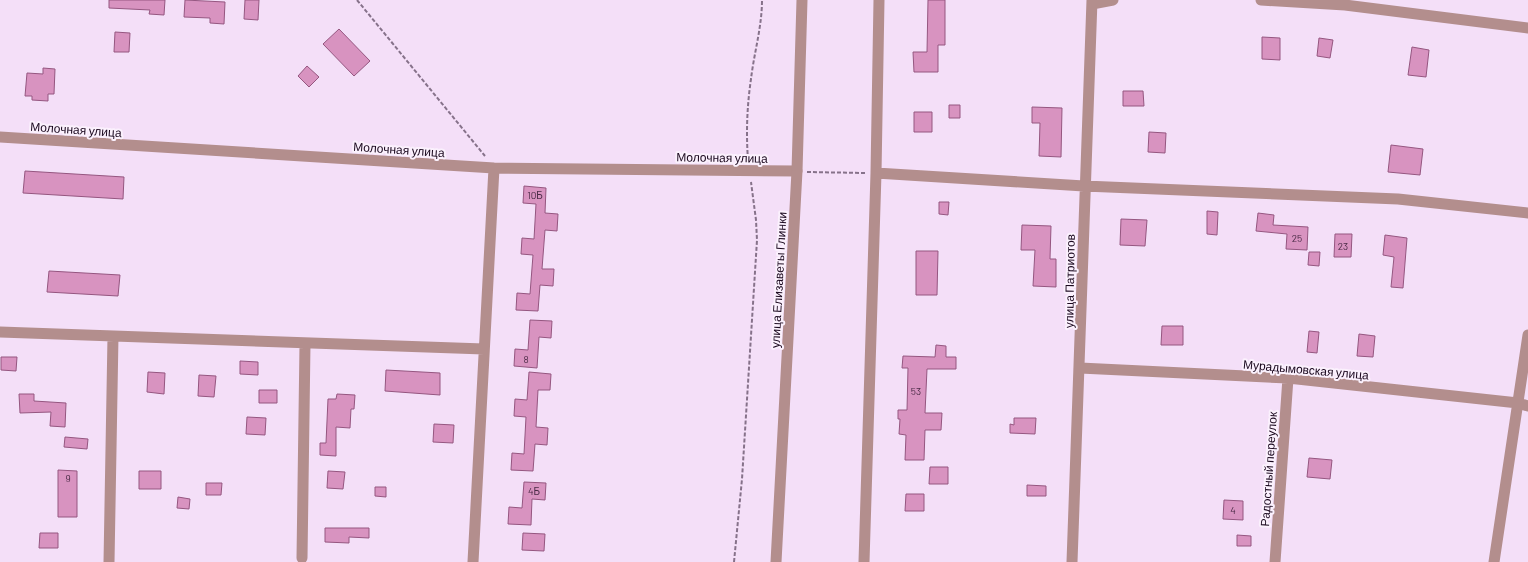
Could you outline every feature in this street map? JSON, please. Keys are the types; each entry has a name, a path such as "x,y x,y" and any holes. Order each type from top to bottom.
{"street":[{"name":"улица Елизаветы Глинки","path":"776,562 797,171 802,0"},
{"path":"864,562 876,173 879,0"},
{"path":"1092,2 1113,0"},
{"path":"1261,0 1345,5 1528,28"},
{"name":"улица Патриотов","path":"1072,562 1080,368 1084,186 1092,2"},
{"name":"Молочная улица","path":"0,137 494,168 797,171"},
{"path":"473,562 494,168"},
{"path":"876,173 1084,186 1398,199 1528,213"},
{"path":"0,332 305,344 484,349"},
{"path":"1494,562 1523,405 1528,335"},
{"path":"109,562 113,336"},
{"path":"302,558 305,344"},
{"name":"Мурадымовская улица","path":"1080,368 1288,378 1523,405"},
{"name":"Радостный переулок","path":"1275,562 1288,378"}],"path":[{"path":"357,0 494,168"},
{"path":"734,562 742,479 757,240 746,139 748,108 762,16 762,0"},
{"path":"797,171 876,173"}],"building":[{"path":"109,0 165,0 164,15 149,14 150,10 109,8"},
{"path":"185,0 225,2 224,24 210,23 210,18 184,17"},
{"path":"245,0 259,0 258,20 244,19"},
{"path":"928,0 945,0 945,45 938,45 938,72 914,72 913,52 927,52"},
{"path":"339,29 370,61 354,76 323,44"},
{"path":"115,32 130,33 129,52 114,52"},
{"path":"1262,37 1280,38 1280,60 1262,59"},
{"path":"1319,38 1333,40 1330,58 1317,56"},
{"path":"1412,47 1429,50 1426,77 1408,75"},
{"path":"307,66 319,77 309,87 298,76"},
{"path":"43,68 55,69 54,94 48,94 48,101 32,100 32,96 25,96 27,73 43,74"},
{"path":"1123,91 1143,91 1144,106 1123,106"},
{"path":"949,105 960,105 960,118 949,118"},
{"path":"1032,107 1062,108 1061,157 1039,156 1040,123 1032,123"},
{"path":"914,112 932,112 932,132 914,132"},
{"path":"1149,132 1166,133 1165,153 1148,152"},
{"path":"1391,145 1423,149 1420,175 1388,172"},
{"path":"25,171 124,177 123,199 23,193"},
{"path":"524,186 546,188 545,213 558,214 557,231 545,230 542,269 554,269 553,286 540,285 538,311 516,310 517,293 530,294 533,255 521,254 522,238 534,239 536,204 523,203"},
{"path":"939,202 949,202 948,215 939,214"},
{"path":"1207,211 1218,212 1217,235 1207,234"},
{"path":"1258,213 1274,215 1273,225 1308,227 1307,250 1286,249 1287,234 1256,231"},
{"path":"1121,219 1147,220 1145,246 1120,245"},
{"path":"1022,225 1051,226 1050,259 1056,259 1056,287 1033,286 1035,250 1021,250"},
{"path":"1335,234 1352,234 1351,257 1334,257"},
{"path":"1385,235 1407,238 1403,288 1391,287 1394,257 1383,255"},
{"path":"916,251 938,251 937,295 916,295"},
{"path":"1309,252 1320,252 1319,266 1308,265"},
{"path":"49,271 120,275 118,296 47,292"},
{"path":"530,320 552,321 551,338 539,337 537,368 514,366 515,349 528,350"},
{"path":"1162,326 1183,326 1183,345 1161,345"},
{"path":"1309,331 1319,332 1317,353 1307,352"},
{"path":"1359,334 1375,336 1373,357 1357,356"},
{"path":"936,345 946,346 946,357 956,357 956,369 927,369 925,413 942,413 941,430 925,430 924,460 905,460 906,435 899,434 900,419 898,419 898,410 907,410 908,368 902,368 903,356 935,357"},
{"path":"1,357 17,357 16,371 1,370"},
{"path":"240,361 258,362 258,375 240,374"},
{"path":"386,370 440,373 440,395 385,391"},
{"path":"148,372 165,373 164,394 147,392"},
{"path":"529,372 551,374 550,390 538,390 536,427 548,428 547,445 535,444 533,471 511,470 512,453 524,454 526,417 514,416 515,399 527,400"},
{"path":"199,375 216,376 214,397 198,396"},
{"path":"259,390 277,390 277,403 259,403"},
{"path":"19,394 34,394 34,401 66,403 65,427 50,426 51,412 20,413"},
{"path":"337,394 355,395 354,409 351,409 350,428 336,427 336,456 320,455 320,443 326,443 328,399 336,399"},
{"path":"247,417 266,418 265,435 246,434"},
{"path":"1014,418 1036,418 1035,434 1010,433 1010,424 1014,425"},
{"path":"434,424 454,425 453,443 433,442"},
{"path":"65,437 88,439 87,449 64,447"},
{"path":"1309,458 1332,460 1330,479 1307,477"},
{"path":"930,467 948,467 948,484 929,484"},
{"path":"58,470 77,471 77,517 58,517"},
{"path":"139,471 161,471 161,489 139,489"},
{"path":"328,471 345,472 343,489 327,488"},
{"path":"524,482 546,483 545,500 532,499 531,525 508,524 509,507 522,508"},
{"path":"206,483 222,483 221,495 206,495"},
{"path":"1027,485 1046,486 1046,496 1027,496"},
{"path":"375,487 386,487 386,497 375,496"},
{"path":"906,494 924,494 924,511 905,511"},
{"path":"178,497 190,499 189,509 177,508"},
{"path":"1224,500 1243,501 1243,520 1223,519"},
{"path":"325,528 369,528 369,538 349,537 349,543 325,542"},
{"path":"40,533 58,533 58,548 39,548"},
{"path":"523,533 545,534 544,551 522,550"},
{"path":"1237,535 1251,536 1251,546 1237,546"}]}
